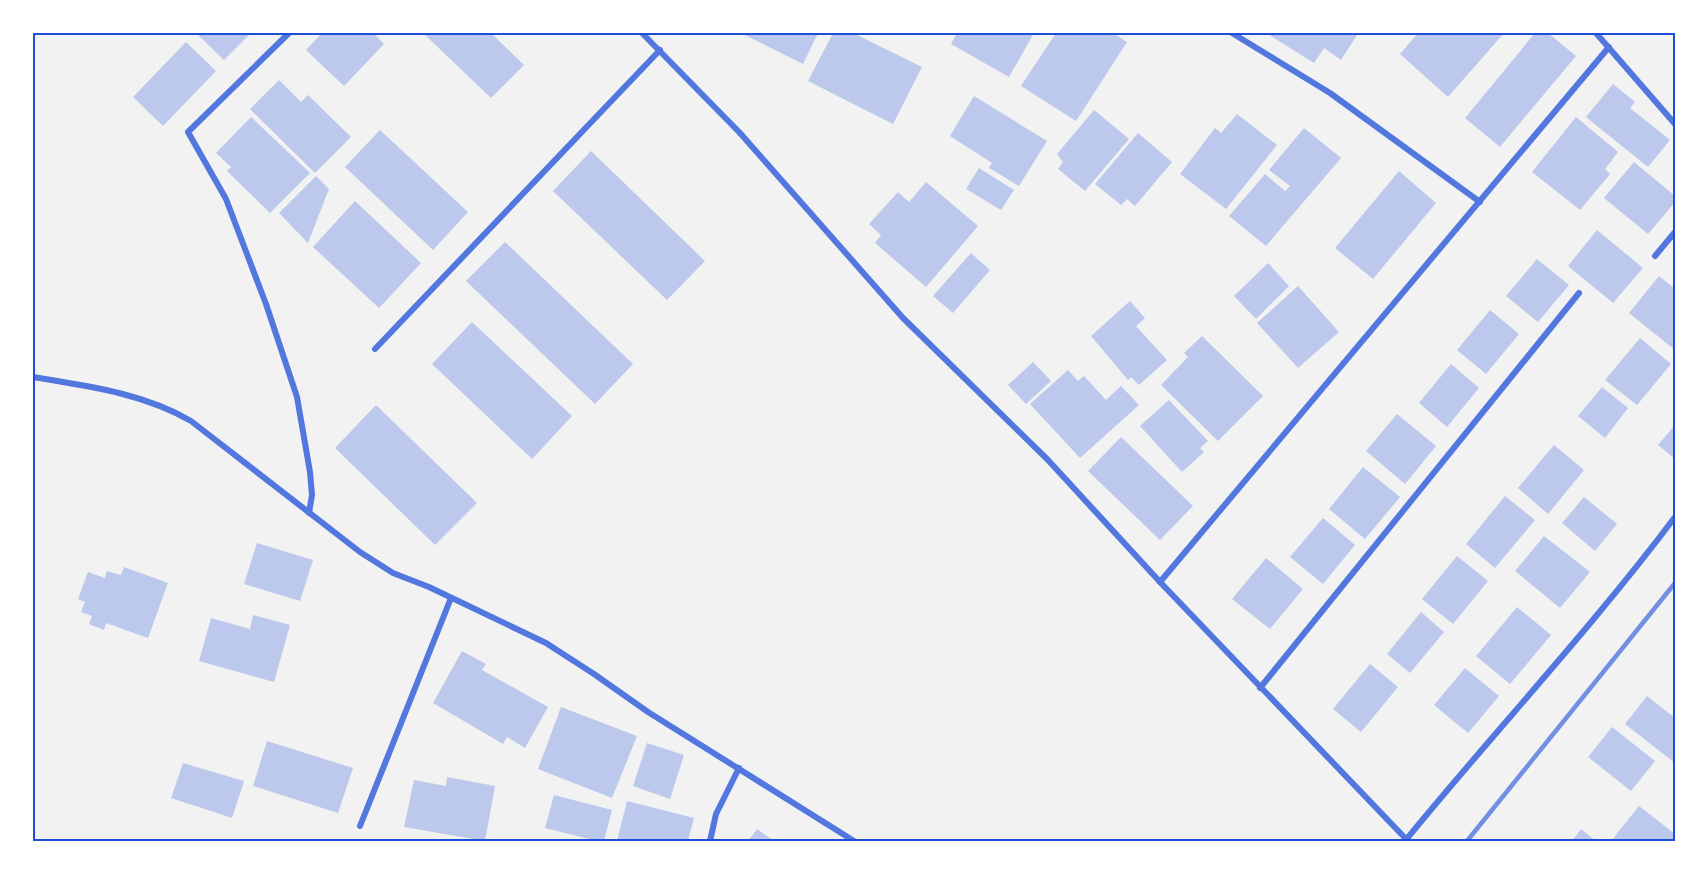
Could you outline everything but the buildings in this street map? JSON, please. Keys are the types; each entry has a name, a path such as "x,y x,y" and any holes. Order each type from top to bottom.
{"street":[{"path":"289,33 188,132 226,199 266,304 297,397 310,472 312,495 309,513"},
{"path":"642,33 740,133 903,318 1048,460 1160,582 1406,840 1506,724 1675,518"},
{"path":"1232,33 1330,93 1480,202"},
{"path":"1596,33 1675,124"},
{"path":"1160,582 1609,47"},
{"path":"375,349 660,50"},
{"path":"1655,256 1675,232"},
{"path":"1260,688 1579,293"},
{"path":"33,377 108,390 170,409 191,421 360,552 393,573 546,643 648,712 854,841"},
{"path":"360,826 451,598"},
{"path":"710,841 716,814 739,768"}],"railway":[{"path":"1467,841 1675,583"}]}
